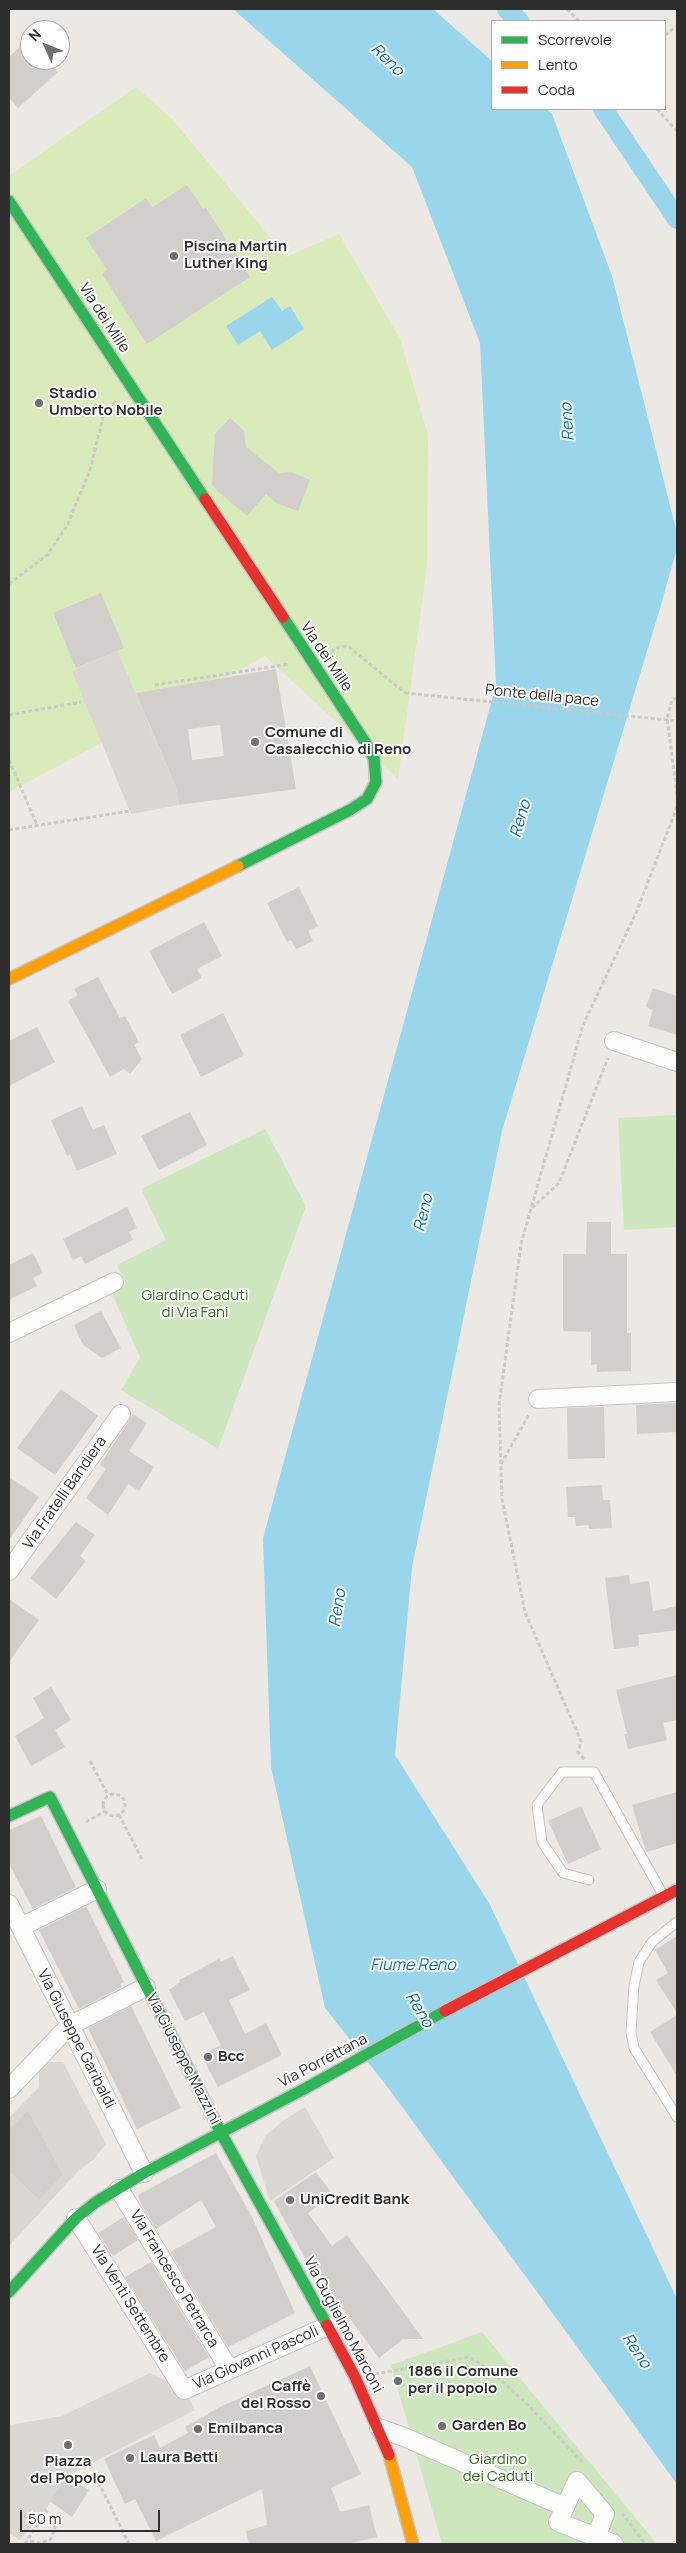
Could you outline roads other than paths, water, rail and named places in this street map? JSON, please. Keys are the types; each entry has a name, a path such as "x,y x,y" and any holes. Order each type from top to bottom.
{"street":[{"name":"Via dei Mille","path":"9,201 374,758 377,774 373,791 367,799 350,810 9,979"},
{"path":"614,1041 677,1062"},
{"path":"9,1334 114,1282"},
{"path":"538,1399 677,1392"},
{"name":"Via Fratelli Bandiera","path":"9,1571 121,1414"},
{"name":"Via Giuseppe Mazzini","path":"9,1816 50,1797 220,2132"},
{"path":"21,1927 97,1889"},
{"name":"Via Porrettana","path":"9,2292 76,2218 96,2202 144,2173 306,2088 478,1992 658,1898 677,1890"},
{"name":"Via Giuseppe Garibaldi","path":"9,1904 144,2173"},
{"name":"Via Giuseppe Mazzini","path":"9,2089 69,2026 146,1987"},
{"name":"Via Guglielmo Marconi","path":"220,2132 356,2377 379,2428 398,2482 413,2544"},
{"name":"Via Francesco Petrarca","path":"119,2189 230,2369"},
{"name":"Via Venti Settembre","path":"76,2218 184,2390"},
{"name":"Via Giovanni Pascoli","path":"184,2390 328,2326"},
{"path":"379,2428 564,2507"},
{"path":"596,2537 605,2514 577,2481 558,2522 596,2537 614,2544"}],"lane":[{"path":"589,1880 563,1873 542,1842 537,1805 562,1772 594,1772 658,1898"},
{"path":"677,1922 652,1942 639,1962 634,1986 631,2032 634,2048 677,2117"}],"water":[{"name":"Fiume Reno","path":"233,9 433,9 491,60 491,110 547,110 552,114 612,276 677,533 677,548 661,605 502,1131 412,1567 395,1755 489,1903 677,2299 677,2484 389,2089 325,2008 271,1767 263,1538 496,685 480,343 412,167"},
{"path":"272,297 282,311 290,306 304,329 272,350 260,331 238,345 226,326"}],"waterway":[{"path":"507,9 518,20"},
{"path":"604,110 677,219"}],"place":[{"name":"Piscina Martin Luther King","path":"174,256"},
{"name":"Stadio Umberto Nobile","path":"39,403"},
{"name":"Comune di Casalecchio di Reno","path":"255,742"},
{"name":"Bcc","path":"208,2057"},
{"name":"UniCredit Bank","path":"290,2200"},
{"name":"1886 il Comune per il popolo","path":"398,2381"},
{"name":"Caffè del Rosso","path":"321,2396"},
{"name":"Garden Bo","path":"442,2426"},
{"name":"Emilbanca","path":"198,2429"},
{"name":"Piazza del Popolo","path":"68,2445"},
{"name":"Laura Betti","path":"130,2458"}],"water label":[{"name":"Reno","path":"387,60"},
{"name":"Reno","path":"568,422"},
{"name":"Reno","path":"521,819"},
{"name":"Reno","path":"424,1213"},
{"name":"Reno","path":"338,1608"},
{"name":"Reno","path":"419,2010"},
{"name":"Reno","path":"636,2351"}],"park label":[{"name":"Giardino Caduti di Via Fani","path":"195,1304"},
{"name":"Giardino dei Caduti","path":"498,2468"}]}
